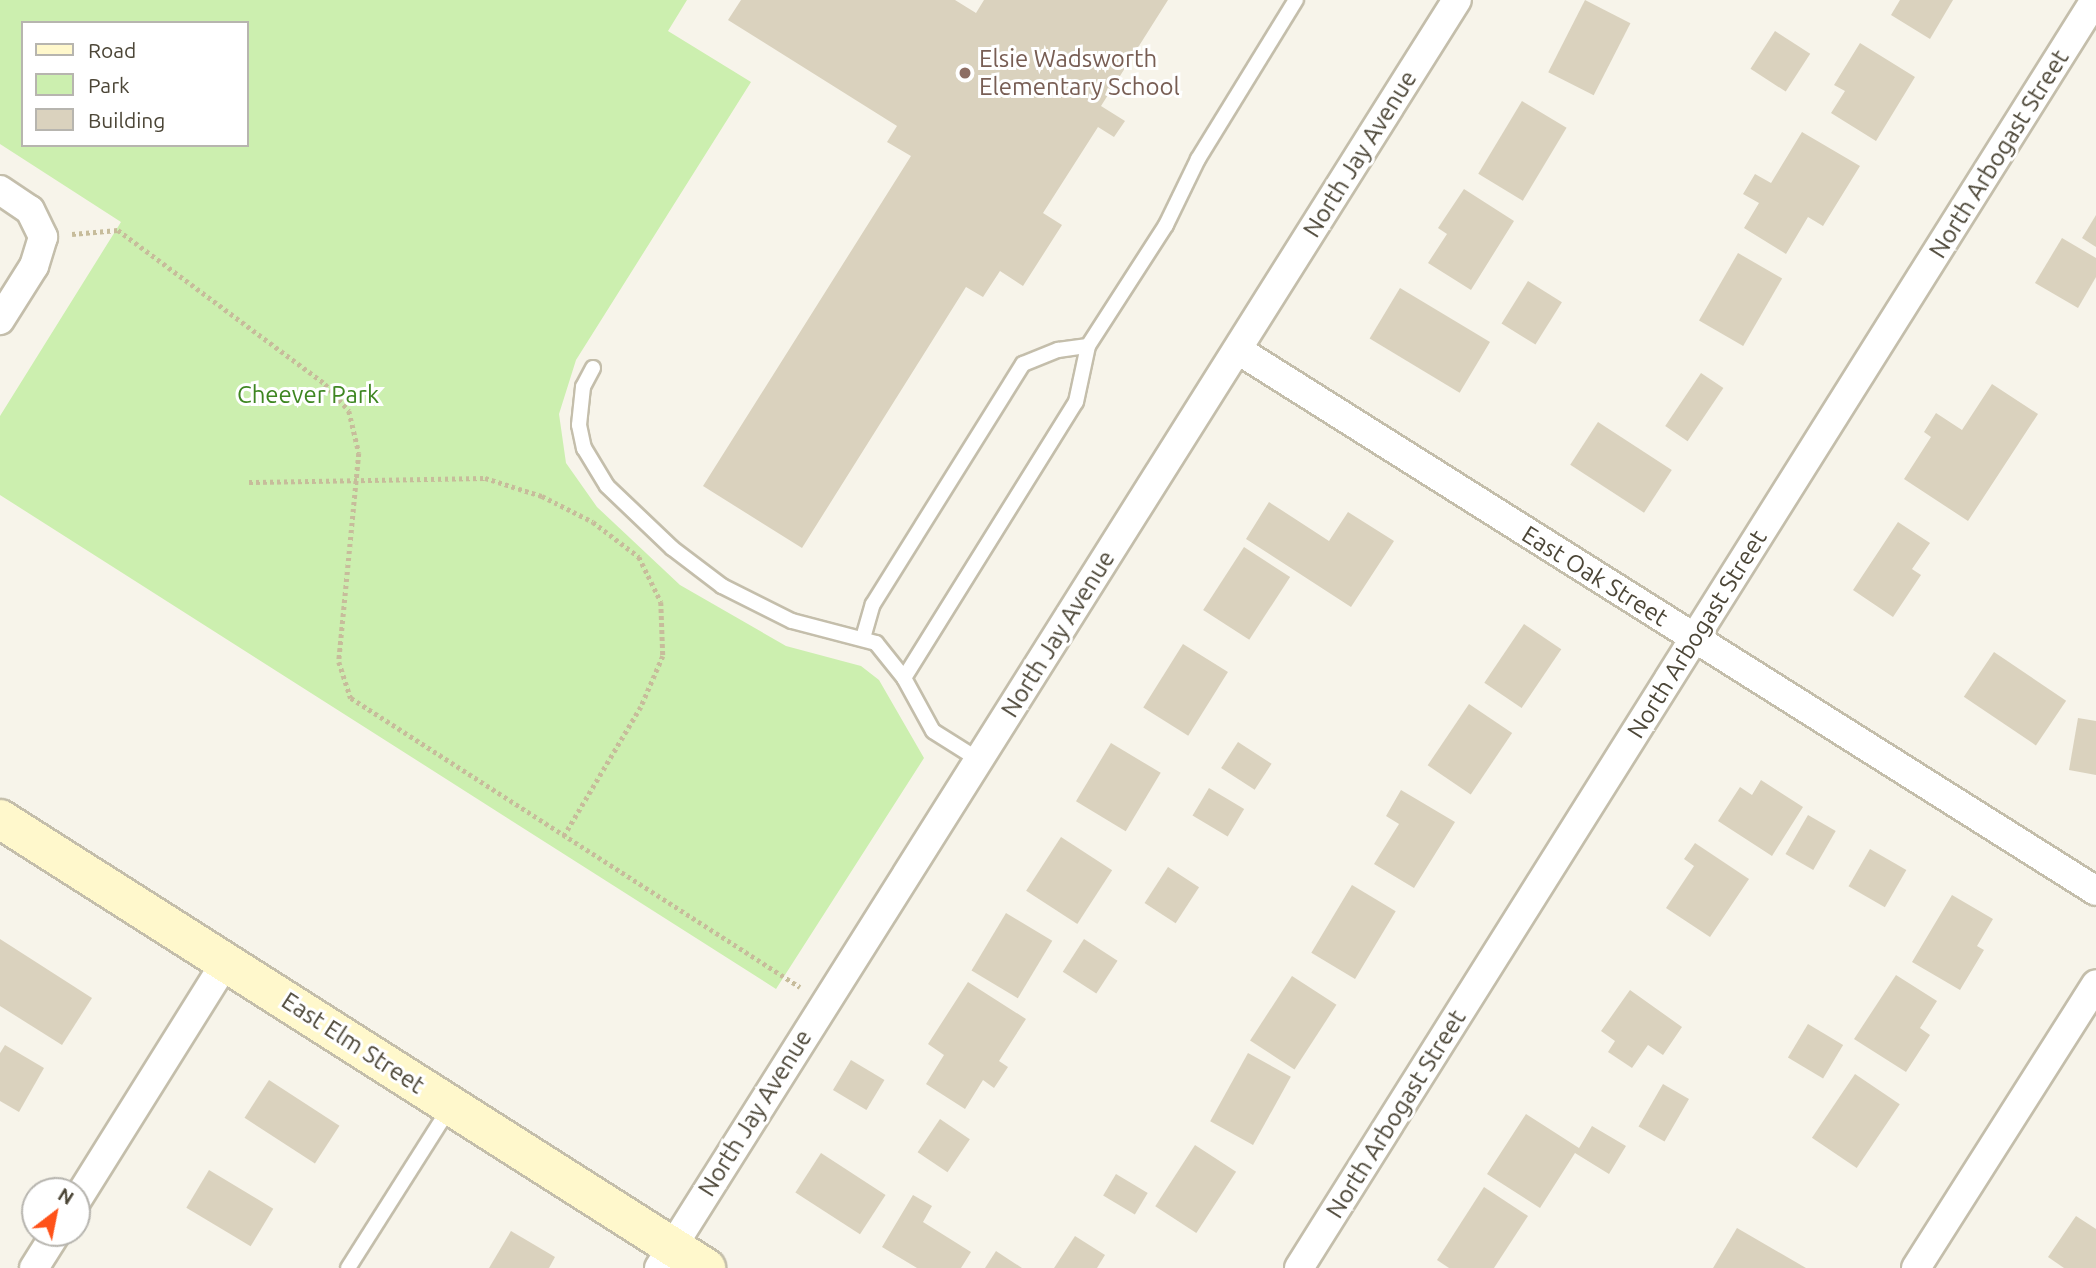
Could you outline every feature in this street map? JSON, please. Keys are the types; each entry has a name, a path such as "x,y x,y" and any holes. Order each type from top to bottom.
{"street":[{"name":"North Jay Avenue","path":"665,1257 1457,0"},
{"name":"North Arbogast Street","path":"1299,1268 2095,0"},
{"path":"0,190 30,210 43,237 34,266 0,320"},
{"name":"East Oak Street","path":"1238,350 2096,891"},
{"name":"East Elm Street","path":"2,825 226,962 451,1105 665,1257 706,1268"},
{"path":"91,1178 226,962"},
{"path":"1916,1268 2096,984"},
{"path":"34,1268 47,1247"}],"lane":[{"path":"904,678 1076,402 1088,346 1166,225 1198,159 1296,0"},
{"path":"863,638 873,604 1023,364 1058,350 1088,346"},
{"path":"593,368 583,387 579,425 584,448 607,486 672,548 744,599 792,621 863,638 885,650 933,731 979,760"},
{"path":"348,1268 451,1105"}],"path":[{"path":"43,237 118,230 325,384 349,411 358,436 357,477 340,662 351,698 825,1003"},
{"path":"249,482 357,477 461,477 511,483 593,522 639,557 653,579 665,635 663,656 641,707 564,836"}],"green space":[{"name":"Cheever Park","path":"0,0 687,0 668,31 751,82 576,360 559,414 566,463 597,507 680,585 786,646 861,666 879,680 924,758 776,989 0,495 0,416 121,222 0,144"}],"building":[{"path":"741,0 955,0 976,13 984,0 1168,0 1101,106 1125,121 1114,137 1098,127 1043,213 1062,225 1023,286 1000,271 983,297 966,287 802,548 703,486 911,156 887,142 897,126 728,20"},
{"path":"1585,0 1630,23 1594,95 1548,72"},
{"path":"1900,0 1953,0 1930,39 1891,15"},
{"path":"1775,31 1810,54 1786,92 1750,69"},
{"path":"1860,43 1915,77 1876,141 1831,113 1845,91 1834,85"},
{"path":"1522,101 1567,128 1523,201 1478,174"},
{"path":"1802,132 1860,166 1823,226 1808,217 1786,254 1744,228 1759,203 1743,194 1755,174 1771,183"},
{"path":"1464,189 1514,221 1471,290 1428,263 1447,234 1438,228"},
{"path":"2096,215 2096,247 2082,238"},
{"path":"2062,238 2096,258 2096,277 2078,308 2035,283"},
{"path":"1738,253 1782,278 1743,346 1699,321"},
{"path":"1528,281 1562,302 1535,345 1502,323"},
{"path":"1400,288 1490,342 1460,393 1370,339"},
{"path":"1701,373 1723,388 1688,441 1665,426"},
{"path":"1992,384 2038,414 1968,521 1904,479 1931,437 1924,432 1936,413 1962,430"},
{"path":"1598,422 1672,470 1644,513 1570,465"},
{"path":"1269,502 1329,541 1348,512 1394,541 1351,607 1246,539"},
{"path":"1898,522 1930,543 1912,569 1921,575 1893,617 1853,590"},
{"path":"1244,547 1290,577 1249,640 1203,610"},
{"path":"1524,624 1561,649 1522,708 1484,683"},
{"path":"1183,644 1228,672 1188,736 1143,708"},
{"path":"1994,652 2066,701 2036,745 1964,697"},
{"path":"1469,704 1512,733 1471,794 1428,765"},
{"path":"2078,718 2096,721 2096,775 2069,770"},
{"path":"1238,742 1272,764 1255,790 1221,768"},
{"path":"1111,743 1161,773 1126,831 1076,801"},
{"path":"1761,780 1803,807 1772,856 1718,821 1740,787 1752,795"},
{"path":"1209,788 1244,809 1228,837 1193,815"},
{"path":"1401,790 1455,822 1414,888 1374,864 1399,824 1386,816"},
{"path":"1808,815 1836,831 1813,870 1786,854"},
{"path":"1061,837 1112,870 1077,924 1026,891"},
{"path":"1695,843 1749,879 1710,937 1666,908 1694,866 1684,859"},
{"path":"1870,849 1906,870 1885,907 1848,886"},
{"path":"1168,867 1199,887 1176,923 1145,903"},
{"path":"1352,885 1396,911 1355,979 1311,953"},
{"path":"1952,895 1993,919 1977,946 1984,950 1960,990 1912,962"},
{"path":"1006,913 1052,941 1018,998 971,970"},
{"path":"0,939 92,998 62,1045 0,1006"},
{"path":"1084,939 1118,961 1096,993 1063,972"},
{"path":"1896,975 1937,1001 1920,1028 1930,1035 1906,1072 1854,1039"},
{"path":"1292,976 1336,1005 1295,1069 1250,1041"},
{"path":"968,982 1026,1019 999,1061 1008,1067 994,1088 983,1080 965,1109 926,1084 944,1055 928,1044"},
{"path":"1630,990 1682,1027 1663,1055 1648,1045 1632,1068 1608,1052 1615,1041 1601,1031"},
{"path":"1808,1024 1843,1045 1823,1079 1788,1057"},
{"path":"5,1045 44,1068 19,1112 0,1101 0,1053"},
{"path":"1248,1053 1291,1077 1253,1145 1210,1121"},
{"path":"851,1060 884,1080 866,1110 833,1090"},
{"path":"1855,1074 1900,1104 1857,1168 1812,1138"},
{"path":"269,1080 339,1126 315,1163 244,1118"},
{"path":"1663,1084 1689,1099 1664,1141 1638,1126"},
{"path":"1526,1114 1579,1148 1592,1126 1626,1146 1609,1174 1575,1153 1540,1208 1487,1174"},
{"path":"940,1119 970,1139 947,1172 918,1152"},
{"path":"1195,1145 1236,1172 1196,1233 1155,1206"},
{"path":"821,1153 886,1195 860,1234 795,1192"},
{"path":"209,1170 273,1209 251,1246 186,1208"},
{"path":"1116,1174 1148,1193 1135,1214 1103,1195"},
{"path":"1484,1187 1528,1216 1494,1268 1449,1268 1437,1260"},
{"path":"913,1195 932,1206 923,1222 971,1252 961,1268 917,1268 882,1247"},
{"path":"2076,1216 2096,1229 2096,1268 2064,1268 2048,1257"},
{"path":"1737,1228 1806,1268 1713,1268"},
{"path":"511,1231 555,1257 549,1268 489,1268"},
{"path":"1075,1236 1105,1255 1097,1268 1054,1268"},
{"path":"996,1251 1022,1268 985,1268"}],"place":[{"name":"Elsie Wadsworth Elementary School","path":"965,73"}]}
